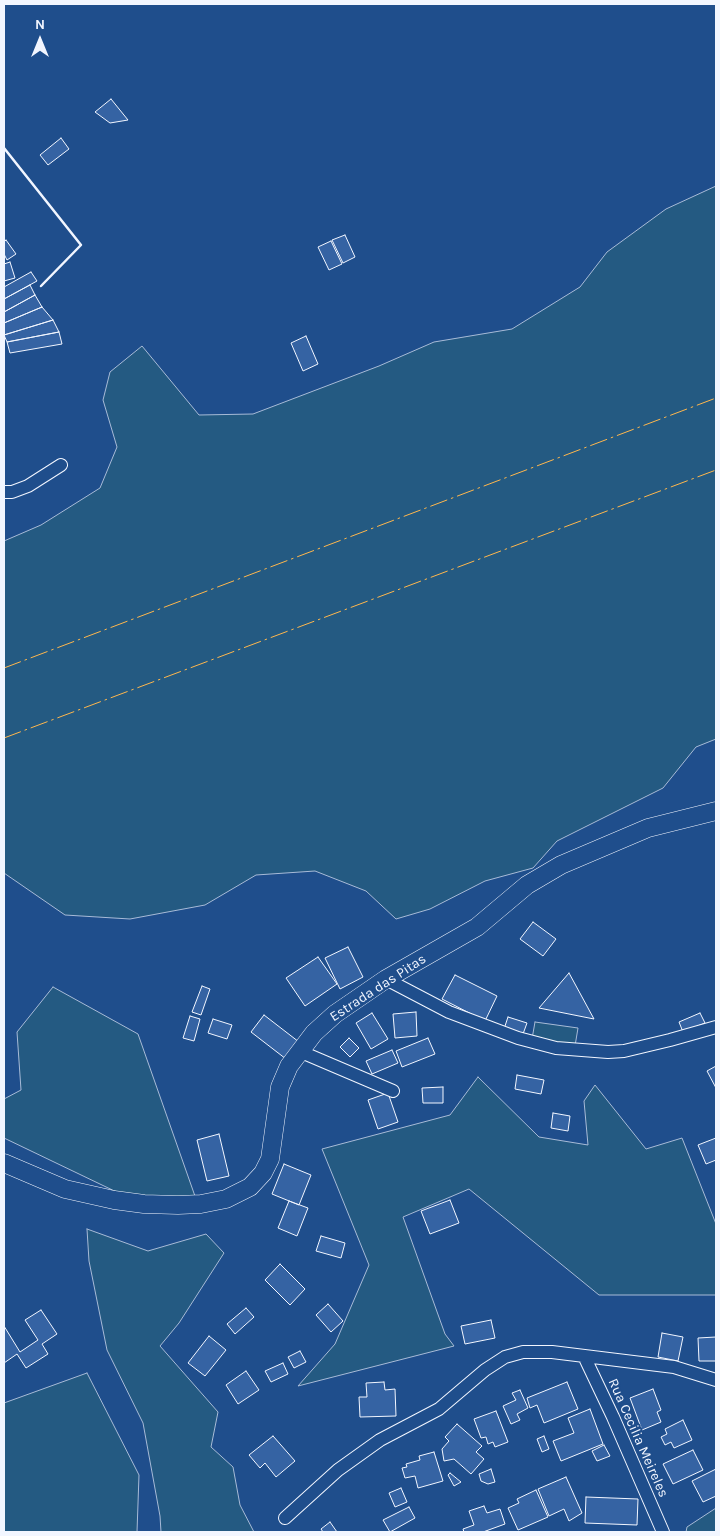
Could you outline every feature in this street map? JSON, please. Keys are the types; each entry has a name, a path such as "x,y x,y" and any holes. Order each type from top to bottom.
{"street":[{"path":"4,492 12,492 28,486 60,465"},
{"name":"Estrada das Pitas","path":"4,1163 65,1189 114,1200 144,1204 178,1205 201,1204 226,1199 250,1187 264,1173 270,1159 280,1087 289,1066 314,1033 334,1014 386,979 477,927 527,885 561,865 648,828 716,811"},
{"path":"386,979 449,1012 518,1038 556,1048 608,1052 624,1050 716,1027"},
{"path":"299,1051 394,1092"},
{"path":"285,1518 338,1470 380,1440 439,1409 485,1370 505,1357 523,1352 552,1352 674,1366 716,1380"},
{"name":"Rua Cecilia Meireles","path":"584,1356 663,1532"}],"shaded area":[{"path":"716,186 716,739 696,747 663,788 557,841 533,868 485,881 430,909 396,919 366,891 315,871 256,875 205,905 130,919 65,915 4,873 4,541 41,525 100,488 117,447 103,400 110,372 142,346 199,415 253,414 379,366 434,342 512,329 580,287 607,252 666,209"},
{"path":"53,987 138,1034 196,1199 127,1197 4,1138 4,1099 21,1090 17,1032"},
{"path":"535,1022 578,1028 575,1046 532,1039"},
{"path":"478,1077 539,1137 588,1145 584,1101 595,1085 646,1149 682,1138 716,1224 716,1295 599,1295 469,1189 403,1217 445,1334 454,1346 298,1386 335,1344 369,1265 322,1149 450,1115"},
{"path":"87,1229 148,1251 206,1234 224,1253 179,1323 160,1346 218,1412 211,1447 233,1467 240,1505 254,1532 161,1532 160,1516 143,1423 107,1350 89,1261"},
{"path":"87,1373 139,1475 137,1532 4,1532 4,1403"},
{"path":"716,1508 716,1532 686,1532 687,1527"}],"building":[{"path":"111,99 128,120 110,123 95,112"},
{"path":"61,138 69,149 48,165 40,155"},
{"path":"345,235 355,257 343,263 332,240"},
{"path":"6,240 16,254 7,260 4,254 4,242"},
{"path":"331,241 342,264 329,270 318,247"},
{"path":"10,262 15,278 4,281 4,264"},
{"path":"31,272 37,281 4,299 4,287"},
{"path":"30,285 35,295 4,312 4,299"},
{"path":"35,295 42,307 4,323 4,312"},
{"path":"42,307 53,320 4,335 4,323"},
{"path":"53,320 59,332 7,342 4,335"},
{"path":"59,332 62,344 10,353 7,342"},
{"path":"306,336 318,364 303,371 291,343"},
{"path":"533,922 556,939 543,956 520,939"},
{"path":"348,947 363,977 340,989 325,958"},
{"path":"318,957 337,984 305,1006 286,978"},
{"path":"569,973 594,1019 539,1008"},
{"path":"455,975 497,996 485,1021 442,999"},
{"path":"202,986 210,989 201,1015 192,1012"},
{"path":"416,1012 417,1036 395,1038 393,1014"},
{"path":"372,1013 388,1039 371,1049 356,1023"},
{"path":"700,1013 705,1023 683,1032 679,1022"},
{"path":"264,1015 299,1042 286,1059 251,1032"},
{"path":"190,1016 200,1019 194,1041 183,1038"},
{"path":"508,1017 527,1023 523,1034 504,1029"},
{"path":"213,1019 232,1025 227,1039 208,1033"},
{"path":"349,1038 359,1048 350,1057 340,1047"},
{"path":"428,1038 435,1054 402,1067 396,1051"},
{"path":"392,1050 398,1063 372,1074 366,1061"},
{"path":"716,1066 716,1088 707,1071"},
{"path":"517,1075 544,1080 541,1094 515,1089"},
{"path":"443,1087 443,1103 423,1103 422,1088"},
{"path":"388,1093 398,1122 378,1129 368,1100"},
{"path":"553,1113 570,1116 568,1131 551,1128"},
{"path":"219,1134 229,1176 207,1181 197,1140"},
{"path":"716,1138 716,1160 706,1164 698,1145"},
{"path":"284,1164 311,1175 299,1205 272,1194"},
{"path":"450,1200 459,1223 430,1234 421,1211"},
{"path":"289,1201 308,1208 297,1236 278,1228"},
{"path":"321,1236 345,1243 341,1258 316,1251"},
{"path":"280,1264 305,1289 290,1305 265,1280"},
{"path":"328,1304 343,1321 331,1332 316,1315"},
{"path":"246,1308 254,1317 235,1334 227,1324"},
{"path":"41,1310 57,1334 42,1344 48,1354 26,1368 17,1354 4,1363 4,1326 20,1352 38,1340 25,1320"},
{"path":"491,1320 495,1338 465,1344 461,1326"},
{"path":"662,1333 683,1337 678,1361 658,1357"},
{"path":"209,1336 226,1350 205,1376 188,1363"},
{"path":"716,1337 716,1361 699,1361 698,1338"},
{"path":"300,1351 306,1362 294,1368 288,1357"},
{"path":"283,1363 288,1374 271,1382 265,1371"},
{"path":"246,1371 259,1390 238,1404 226,1385"},
{"path":"384,1382 385,1390 395,1389 396,1416 360,1417 359,1397 367,1397 366,1383"},
{"path":"567,1382 578,1409 544,1423 537,1405 530,1408 527,1398"},
{"path":"653,1389 661,1410 657,1412 661,1422 642,1430 630,1398"},
{"path":"520,1390 528,1408 517,1414 520,1420 511,1424 503,1406 516,1400 512,1393"},
{"path":"590,1409 603,1444 561,1461 553,1441 574,1433 568,1418"},
{"path":"496,1411 508,1442 495,1447 493,1442 488,1444 486,1437 481,1438 474,1419"},
{"path":"683,1420 692,1440 674,1448 671,1442 665,1445 661,1437 667,1434 665,1429"},
{"path":"457,1424 482,1446 476,1452 484,1459 471,1474 454,1459 444,1461 442,1449 449,1441 445,1437"},
{"path":"273,1436 295,1461 276,1477 265,1463 260,1468 249,1455"},
{"path":"544,1436 549,1449 542,1452 537,1439"},
{"path":"604,1445 610,1456 597,1461 592,1451"},
{"path":"693,1450 703,1470 673,1484 663,1464"},
{"path":"434,1452 443,1481 418,1488 415,1476 405,1478 402,1468 407,1467 406,1464 420,1460 419,1456"},
{"path":"491,1469 495,1482 488,1484 481,1481 479,1474"},
{"path":"716,1469 716,1496 703,1502 692,1481"},
{"path":"450,1473 461,1482 454,1486 448,1475"},
{"path":"566,1477 582,1513 569,1521 564,1509 549,1516 538,1489"},
{"path":"401,1488 407,1502 395,1507 389,1493"},
{"path":"536,1490 548,1517 518,1530 508,1508 519,1503 517,1499"},
{"path":"586,1497 638,1499 637,1525 585,1523"},
{"path":"484,1506 487,1513 500,1509 505,1524 483,1532 464,1532 463,1529 474,1525 469,1511"},
{"path":"409,1507 415,1518 390,1532 383,1520"},
{"path":"330,1522 337,1532 323,1532 321,1529"}],"wall":[{"path":"4,148 81,245 41,286"}],"power":[{"path":"4,668 716,398"},
{"path":"4,738 716,470"}]}
